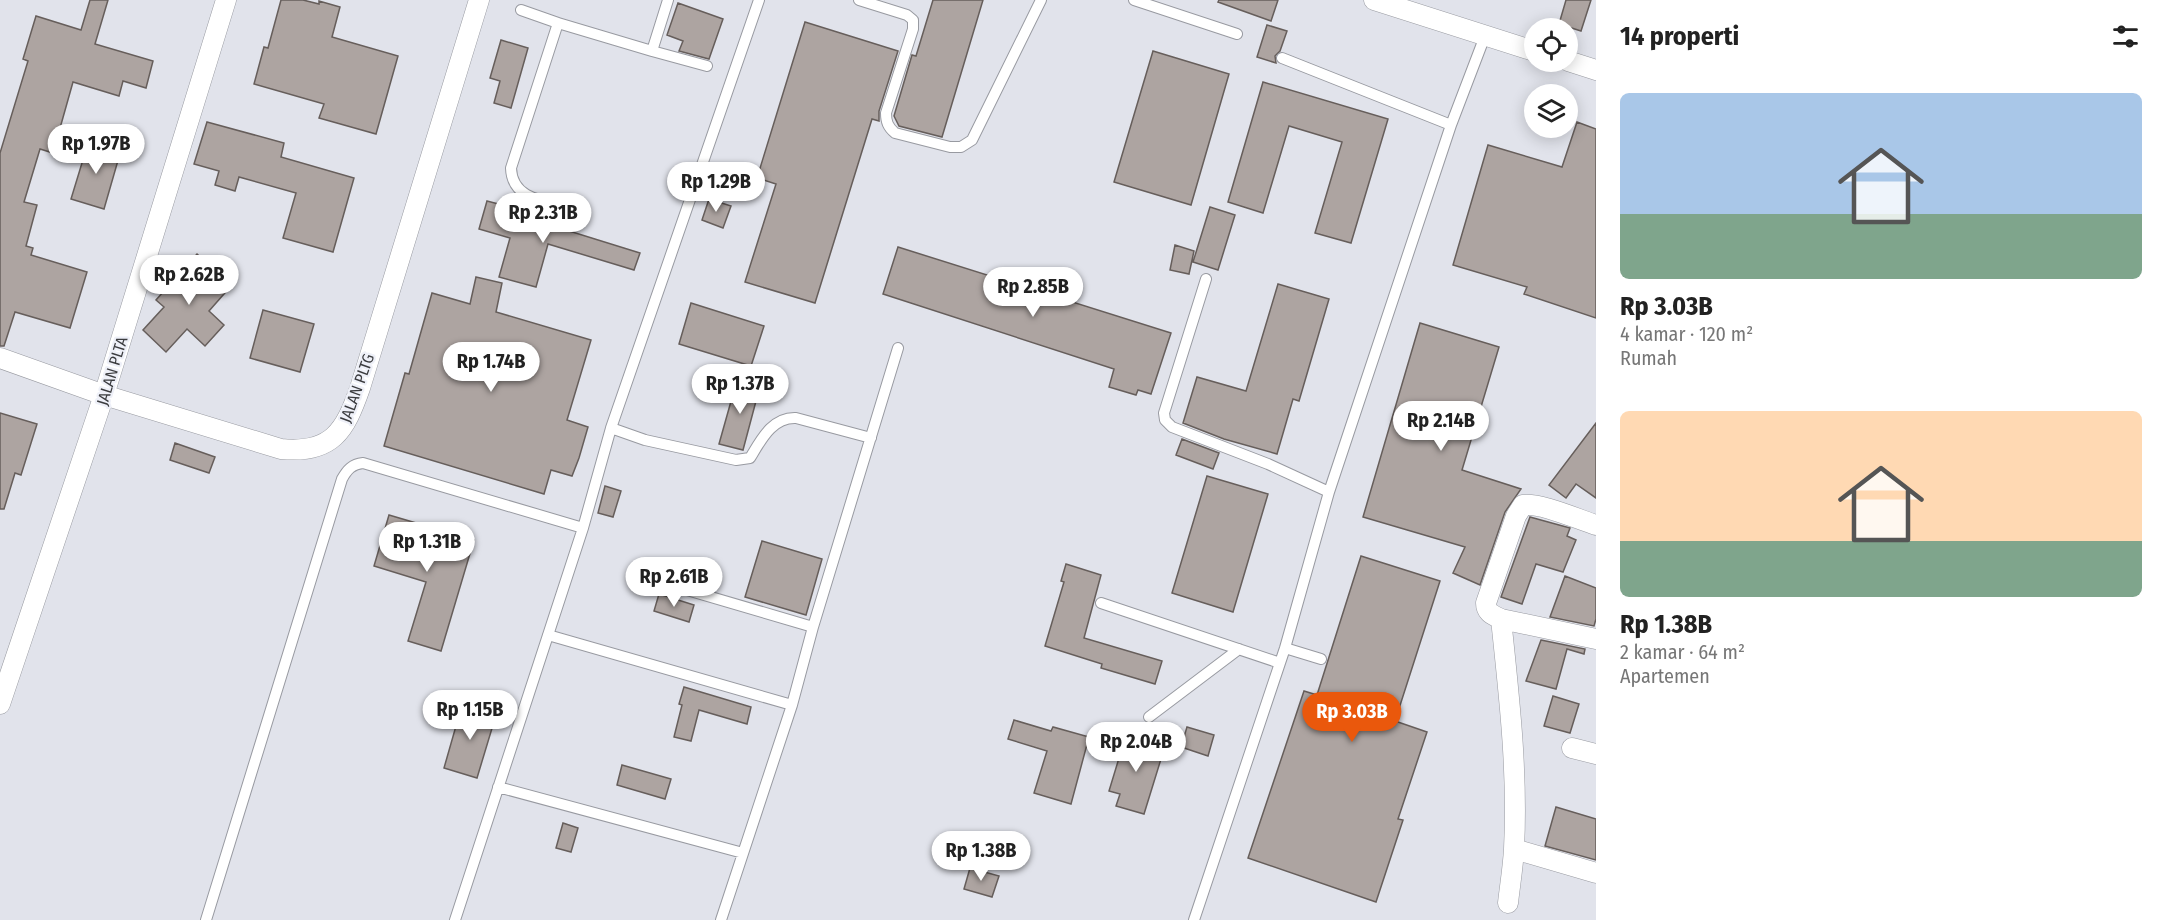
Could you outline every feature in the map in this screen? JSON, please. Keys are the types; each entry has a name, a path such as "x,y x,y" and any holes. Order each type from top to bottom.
{"street":[{"name":"JALAN PLTA","path":"0,704 104,395 226,0"},
{"path":"1374,0 1524,48"},
{"name":"JALAN PLTG","path":"0,358 104,395 281,449 309,449 333,439 344,427 360,388 475,1"},
{"path":"1578,64 1596,70"},
{"path":"1596,525 1528,505 1521,507 1486,603 1486,609 1501,619 1596,639"},
{"path":"1501,619 1515,784 1514,849 1508,903"},
{"path":"1572,747 1596,754"},
{"path":"1514,849 1596,873"}],"lane":[{"path":"652,51 668,0"},
{"path":"455,920 583,528 611,428 759,0"},
{"path":"859,0 907,15 913,21 913,29 886,113 890,128 895,133 950,147 961,147 972,140 1041,0"},
{"path":"1134,0 1237,34"},
{"path":"521,10 706,66"},
{"path":"558,23 512,168 512,179 519,190 531,197 570,207"},
{"path":"1194,920 1285,648 1329,492 1451,125 1485,36"},
{"path":"1282,58 1451,125"},
{"path":"1206,279 1164,413 1165,420 1172,427 1268,464 1329,492"},
{"path":"721,920 792,705 813,627 898,348"},
{"path":"611,428 645,440 736,460 750,458 769,429 782,419 796,418 871,438"},
{"path":"206,920 346,472 357,464 363,464 583,528"},
{"path":"687,590 813,627"},
{"path":"1101,603 1280,663"},
{"path":"548,635 792,705"},
{"path":"1285,648 1322,659"},
{"path":"1149,717 1239,649"},
{"path":"498,787 743,853"}],"building":[{"path":"90,0 108,0 95,44 153,61 146,88 123,81 119,96 73,82 53,153 40,149 24,202 37,205 26,246 33,248 31,255 87,272 70,328 15,312 4,346 0,346 0,153 28,61 23,59 36,16 81,30"},
{"path":"281,0 303,0 319,4 319,1 340,7 332,37 398,56 376,134 319,118 324,104 254,84 264,47 268,48"},
{"path":"933,0 983,0 942,137 899,126 894,116 912,55 916,56"},
{"path":"1219,0 1278,0 1271,21 1218,2"},
{"path":"1566,0 1591,0 1581,31 1578,30 1578,18 1561,18"},
{"path":"678,3 723,19 709,59 679,51 683,41 667,35"},
{"path":"805,22 898,51 879,111 879,121 872,119 815,303 745,282 776,184 757,178"},
{"path":"1267,25 1287,31 1280,51 1275,56 1276,63 1257,57"},
{"path":"501,40 528,48 511,108 494,103 500,81 490,78"},
{"path":"1153,51 1229,74 1191,205 1114,182"},
{"path":"1263,82 1388,119 1351,243 1315,233 1342,142 1289,126 1263,213 1228,202"},
{"path":"207,122 284,143 281,157 354,178 333,252 283,238 296,193 239,177 235,191 215,185 219,171 194,164"},
{"path":"1578,122 1596,129 1596,318 1524,294 1527,287 1453,265 1488,145 1562,167 1572,138 1578,138"},
{"path":"89,140 121,150 104,209 71,199"},
{"path":"709,199 731,206 723,228 702,220"},
{"path":"487,201 554,222 553,226 640,253 634,270 548,244 536,287 499,277 510,238 479,229"},
{"path":"1210,207 1235,215 1218,270 1193,262"},
{"path":"1175,245 1194,251 1189,274 1170,270"},
{"path":"898,247 1171,333 1151,394 1138,390 1136,395 1109,387 1114,369 883,294"},
{"path":"197,254 231,286 209,311 224,325 205,346 187,329 166,352 143,330 164,307 156,300"},
{"path":"476,277 502,283 496,312 591,340 567,420 588,427 579,458 572,476 551,470 544,494 384,446 405,373 409,374 432,293 470,304"},
{"path":"1278,284 1329,299 1299,401 1293,399 1277,454 1224,439 1183,423 1197,377 1246,391"},
{"path":"691,303 764,326 751,366 679,344"},
{"path":"263,310 314,324 300,372 250,358"},
{"path":"1420,323 1499,347 1462,470 1521,489 1505,512 1480,585 1453,573 1465,547 1363,517"},
{"path":"737,380 760,386 743,450 719,444"},
{"path":"0,413 37,424 21,475 15,473 4,509 0,509"},
{"path":"1596,423 1596,498 1576,484 1566,498 1549,485"},
{"path":"1182,439 1219,453 1213,469 1176,455"},
{"path":"175,443 215,457 209,473 170,460"},
{"path":"1207,476 1268,494 1233,612 1172,593"},
{"path":"605,486 621,491 613,517 598,513"},
{"path":"389,515 474,540 441,651 408,641 426,582 374,566"},
{"path":"1530,517 1570,528 1567,536 1576,540 1563,572 1536,564 1522,604 1501,597"},
{"path":"762,541 822,559 806,615 745,597"},
{"path":"1361,556 1440,581 1395,721 1427,732 1398,819 1403,820 1376,902 1248,858 1304,691 1317,695"},
{"path":"1066,564 1101,575 1084,638 1162,661 1155,684 1101,668 1102,664 1045,646 1064,582 1061,581"},
{"path":"1565,576 1596,588 1594,626 1550,617"},
{"path":"659,594 694,605 689,622 654,611"},
{"path":"1541,640 1585,649 1584,654 1567,649 1556,689 1526,681"},
{"path":"684,687 751,707 747,724 699,710 691,741 674,737"},
{"path":"1553,696 1579,704 1570,733 1544,726"},
{"path":"462,705 496,715 477,778 444,768"},
{"path":"1014,720 1051,731 1053,727 1089,737 1071,804 1034,793 1047,751 1008,739"},
{"path":"1187,727 1214,735 1208,756 1181,747"},
{"path":"1126,735 1165,746 1144,814 1116,806 1120,794 1109,791"},
{"path":"622,765 671,779 665,799 617,785"},
{"path":"1556,807 1596,819 1596,860 1545,846"},
{"path":"563,823 578,828 571,852 556,848"},
{"path":"970,868 999,876 992,897 964,889"}]}
